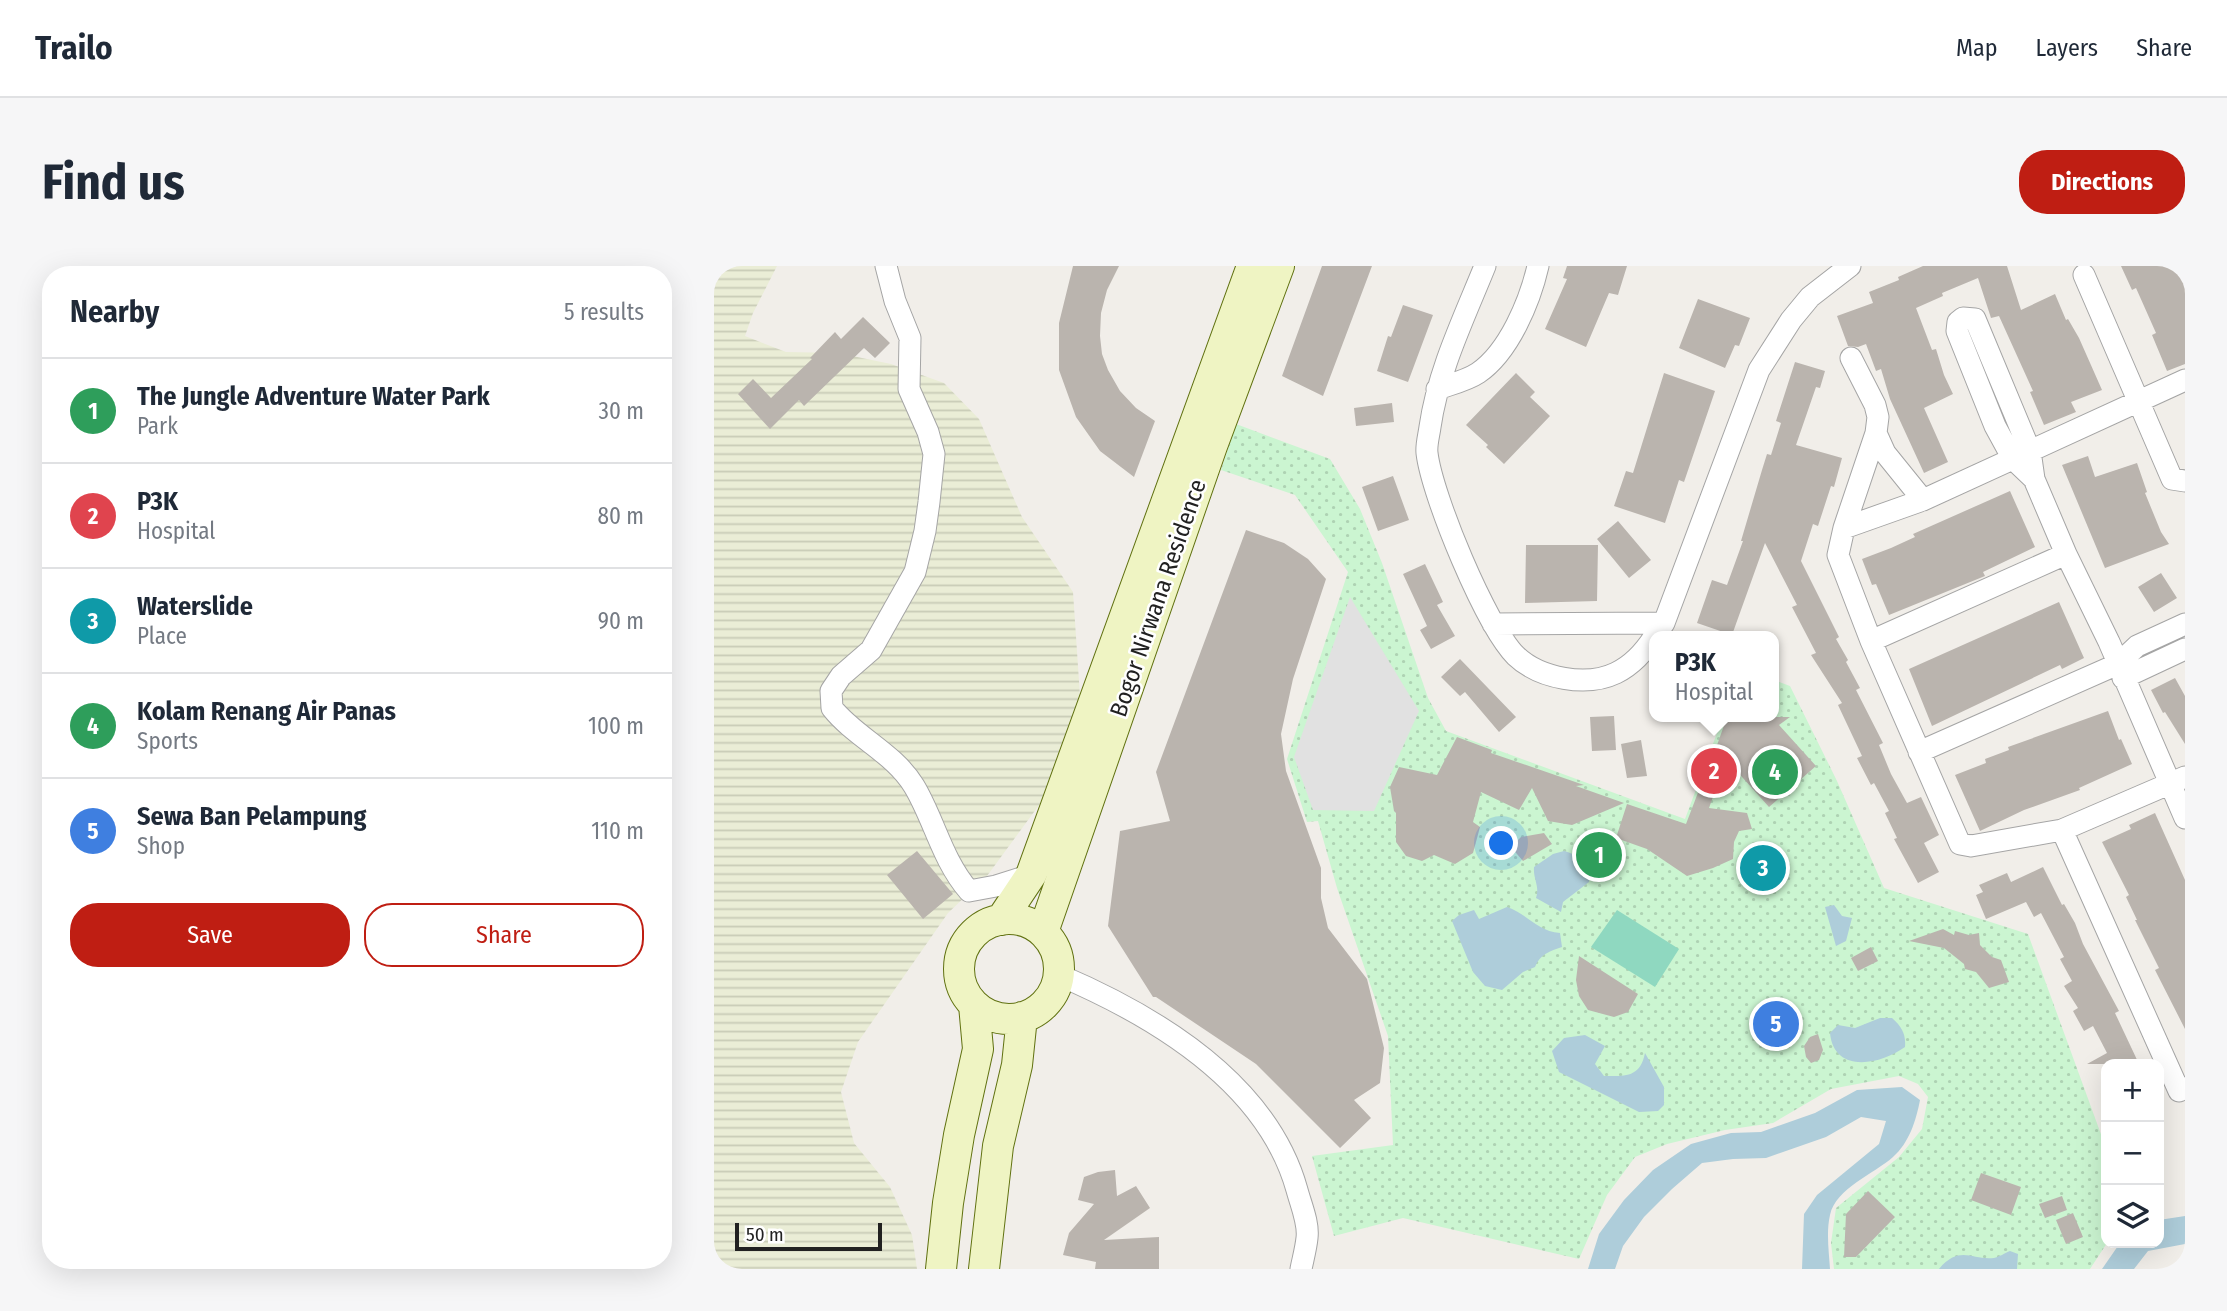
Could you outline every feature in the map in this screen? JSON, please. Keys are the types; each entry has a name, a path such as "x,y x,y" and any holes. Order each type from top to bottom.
{"street":[{"path":"886,266 895,301 910,338 909,389 928,432 934,454 929,502 915,572 871,650 841,676 831,691 830,700 837,714 902,770 914,786 952,867 969,891 1044,880"},
{"name":"Bogor Nirwana Residence","path":"1043,932 1044,880 1252,266"},
{"name":"Bogor Nirwana Residence","path":"1001,920 1044,880 1279,266"},
{"path":"1485,266 1437,388 1426,451 1445,518 1493,625 1516,656 1533,668 1555,676 1593,680 1618,673 1649,645"},
{"path":"1437,388 1477,374 1492,361 1507,341 1528,300 1538,266"},
{"path":"1658,631 1759,370 1791,320 1810,297 1850,266"},
{"path":"2084,275 2172,478 2185,481"},
{"path":"2021,455 1994,426 1957,331 1958,322 1964,318 1975,319 2021,455 2120,671 2177,780 2185,818"},
{"path":"1852,358 1878,417 1876,433 1844,527 1838,555 1871,641 1960,844 1971,846 2062,830 2177,780"},
{"path":"1844,527 1923,500 2185,380"},
{"path":"1876,433 1885,453 1923,500"},
{"path":"1871,641 2066,554"},
{"path":"2120,671 2137,646 2185,624"},
{"path":"1493,625 1649,632"},
{"path":"1919,752 2120,671 2185,649"},
{"path":"2062,830 2179,1091 2185,1088"},
{"path":"941,1269 959,1135 978,1049 974,1005 962,985 959,961 973,933 986,924 1016,920 1043,932 1056,952 1059,975 1047,1002 1022,1017 996,1017 974,1005"},
{"path":"1059,975 1108,996 1151,1020 1204,1058 1227,1079 1270,1131 1289,1165 1303,1212 1307,1238 1301,1269"},
{"path":"984,1269 998,1146 1017,1065 1022,1017"},
{"path":"1307,1238 1314,1249 1317,1269"}],"green space":[{"path":"714,266 777,266 753,313 745,336 786,352 838,353 891,364 944,383 979,419 1022,517 1073,592 1080,696 1045,797 987,876 948,913 858,1042 841,1092 854,1143 890,1187 912,1235 917,1269 714,1269"},
{"path":"1236,424 1330,459 1360,509 1382,563 1428,698 1446,731 1685,819 1721,722 1779,722 1779,682 1790,686 1837,781 1884,888 2028,934 2101,1134 2101,1248 2104,1248 2090,1269 1834,1269 1831,1243 1836,1208 1899,1157 1922,1129 1928,1097 1918,1084 1899,1076 1831,1089 1773,1123 1725,1130 1667,1144 1635,1157 1607,1195 1579,1259 1403,1218 1334,1236 1312,1156 1393,1145 1388,1036 1337,888 1318,821 1307,822 1287,759 1348,572 1295,495 1221,470"},
{"path":"1617,910 1679,949 1655,987 1591,947"}],"shaded area":[{"path":"1350,597 1419,711 1374,811 1313,810 1294,757"}],"water":[{"path":"1564,851 1576,855 1584,862 1589,870 1589,882 1563,902 1561,912 1536,898 1534,867 1553,854"},
{"path":"1834,905 1842,916 1852,918 1846,941 1836,946 1825,907"},
{"path":"1507,907 1545,929 1560,933 1562,947 1546,954 1535,967 1523,972 1502,990 1485,986 1473,972 1452,921 1459,915 1474,910 1479,919"},
{"path":"1880,1018 1892,1018 1898,1024 1904,1034 1905,1047 1883,1058 1860,1062 1840,1055 1833,1046 1830,1033 1838,1025 1855,1028"},
{"path":"1585,1035 1605,1046 1595,1064 1604,1076 1630,1074 1639,1067 1645,1053 1664,1087 1664,1105 1658,1111 1639,1112 1559,1072 1552,1051 1564,1038"},
{"path":"1902,1087 1920,1100 1911,1131 1893,1157 1848,1189 1834,1205 1828,1228 1830,1269 1802,1269 1804,1214 1817,1195 1879,1144 1886,1121 1861,1117 1826,1137 1766,1158 1702,1163 1644,1217 1623,1246 1615,1269 1588,1269 1599,1234 1624,1200 1653,1170 1691,1144 1731,1133 1761,1132 1815,1113 1857,1090"},
{"path":"2185,1216 2185,1244 2164,1248 2164,1219"},
{"path":"2117,1248 2164,1248 2148,1251 2134,1269 2102,1269"},
{"path":"2010,1251 2018,1254 2017,1269 1939,1269 1947,1261 1960,1255 1994,1258"}],"building":[{"path":"1073,266 1119,266 1107,290 1101,313 1102,354 1120,391 1136,408 1155,421 1134,477 1100,451 1076,417 1059,370 1059,323"},
{"path":"1322,266 1372,266 1323,396 1282,376"},
{"path":"1567,266 1627,266 1618,295 1609,293 1586,347 1545,329 1567,279 1563,278"},
{"path":"1923,266 2007,266 2021,310 2055,294 2066,320 2068,319 2079,338 2102,390 2071,402 2076,412 2044,425 2030,392 2033,391 1999,316 1991,318 1978,278 1942,293 1943,296 1916,308 1932,350 1936,349 1953,394 1924,408 1948,462 1924,473 1890,399 1881,369 1876,371 1866,344 1848,346 1837,316 1873,303 1869,292 1899,280 1898,277"},
{"path":"2121,266 2185,266 2185,364 2167,371 2152,335 2156,333 2136,288 2132,290"},
{"path":"1698,299 1750,318 1739,346 1735,345 1725,368 1679,348"},
{"path":"1403,305 1433,315 1408,382 1377,371 1388,336 1391,337"},
{"path":"863,317 890,343 875,358 864,348 804,406 799,400 770,429 738,394 753,379 771,398 812,359 810,358 835,332 841,339"},
{"path":"1795,362 1825,371 1820,388 1816,387 1796,445 1842,458 1834,487 1831,486 1818,526 1813,524 1801,561 1839,637 1836,639 1860,688 1856,690 1883,743 1879,745 1891,774 1907,803 1921,797 1939,835 1924,843 1939,872 1918,883 1894,839 1897,838 1885,813 1889,811 1857,758 1862,756 1838,705 1842,703 1811,655 1816,653 1792,607 1797,605 1765,543 1733,631 1720,631 1697,623 1712,580 1727,585 1743,541 1767,454 1771,455 1781,423 1776,421"},
{"path":"1516,373 1535,392 1530,397 1550,416 1504,464 1466,425"},
{"path":"1664,373 1715,391 1684,482 1679,480 1665,523 1614,506 1626,471 1633,473"},
{"path":"1392,403 1394,422 1356,426 1354,408"},
{"path":"2088,456 2095,477 2137,463 2147,492 2145,493 2161,532 2169,544 2105,568 2062,465"},
{"path":"1393,476 1409,520 1378,531 1362,487"},
{"path":"2010,491 2035,547 1983,572 1985,576 1889,615 1876,584 1872,585 1862,559 1915,537 1913,534"},
{"path":"1618,521 1651,560 1629,578 1597,539"},
{"path":"1246,530 1284,543 1308,559 1326,579 1293,679 1281,734 1286,771 1321,868 1321,898 1328,928 1367,979 1384,1048 1380,1083 1354,1100 1371,1118 1340,1148 1256,1064 1153,997 1108,926 1120,831 1170,821 1156,772"},
{"path":"1526,545 1598,545 1597,601 1525,603"},
{"path":"1425,564 1443,602 1437,605 1455,636 1431,649 1420,630 1427,626 1403,574"},
{"path":"2161,573 2177,598 2154,612 2138,587"},
{"path":"2059,602 2084,658 2062,669 2060,665 1932,726 1909,669"},
{"path":"1460,659 1516,717 1499,732 1465,692 1460,696 1441,677"},
{"path":"2175,678 2185,696 2185,744 2151,690"},
{"path":"2108,711 2132,764 2079,788 2080,790 2024,810 1980,831 1955,775 1986,763 1985,759 2009,750 2008,747"},
{"path":"1614,716 1616,750 1592,751 1590,717"},
{"path":"1779,717 1790,717 1779,725 1816,766 1769,807 1716,748 1725,722 1779,722"},
{"path":"1457,737 1492,750 1491,753 1584,785 1576,786 1624,803 1572,825 1548,821 1532,788 1519,810 1481,792 1473,822 1480,827 1473,853 1455,864 1434,855 1422,861 1406,856 1396,842 1396,813 1390,787 1399,767 1437,775"},
{"path":"1641,740 1647,776 1627,778 1621,744"},
{"path":"1712,756 1726,760 1709,808 1747,813 1752,829 1739,831 1734,842 1733,859 1687,876 1647,849 1616,838 1627,804 1686,824"},
{"path":"2155,813 2185,880 2185,1029 2155,970 2159,968 2135,920 2126,897 2129,895 2102,842 2131,829 2129,825"},
{"path":"1544,833 1552,844 1523,861 1511,847 1521,837"},
{"path":"1605,846 1615,866 1598,873 1589,853"},
{"path":"917,851 953,894 923,919 887,875"},
{"path":"2043,867 2062,905 2064,904 2075,923 2083,944 2119,1011 2115,1013 2137,1059 2101,1059 2101,1064 2087,1064 2107,1053 2093,1026 2084,1031 2073,1011 2078,1008 2064,986 2072,981 2060,959 2064,957 2041,913 2034,917 2026,902 1986,919 1976,895 1983,892 1979,885 2007,873 2011,882"},
{"path":"1943,929 1954,935 1955,931 1969,935 1979,933 1980,945 1992,957 2001,960 2009,982 1989,988 1976,972 1965,969 1964,964 1944,948 1909,941"},
{"path":"1871,947 1878,961 1858,971 1851,958"},
{"path":"1579,956 1638,994 1628,1012 1614,1017 1588,1010 1579,996 1576,980"},
{"path":"1818,1034 1823,1050 1819,1060 1811,1063 1806,1057 1804,1046 1810,1037"},
{"path":"1115,1170 1117,1196 1136,1186 1150,1208 1104,1240 1159,1237 1159,1269 1095,1269 1096,1262 1063,1255 1069,1233 1094,1204 1078,1200 1084,1177"},
{"path":"1981,1173 2021,1187 2011,1215 1971,1200"},
{"path":"1868,1191 1895,1217 1856,1257 1844,1257 1846,1214"},
{"path":"2062,1196 2067,1210 2045,1218 2039,1204"},
{"path":"2073,1213 2083,1237 2066,1244 2056,1220"}],"place":[{"name":"P3K","path":"1714,771"},
{"name":"Kolam Renang Air Panas","path":"1775,772"},
{"name":"The Jungle Adventure Water Park","path":"1599,855"},
{"name":"Waterslide","path":"1763,868"},
{"name":"Sewa Ban Pelampung","path":"1776,1024"}]}
